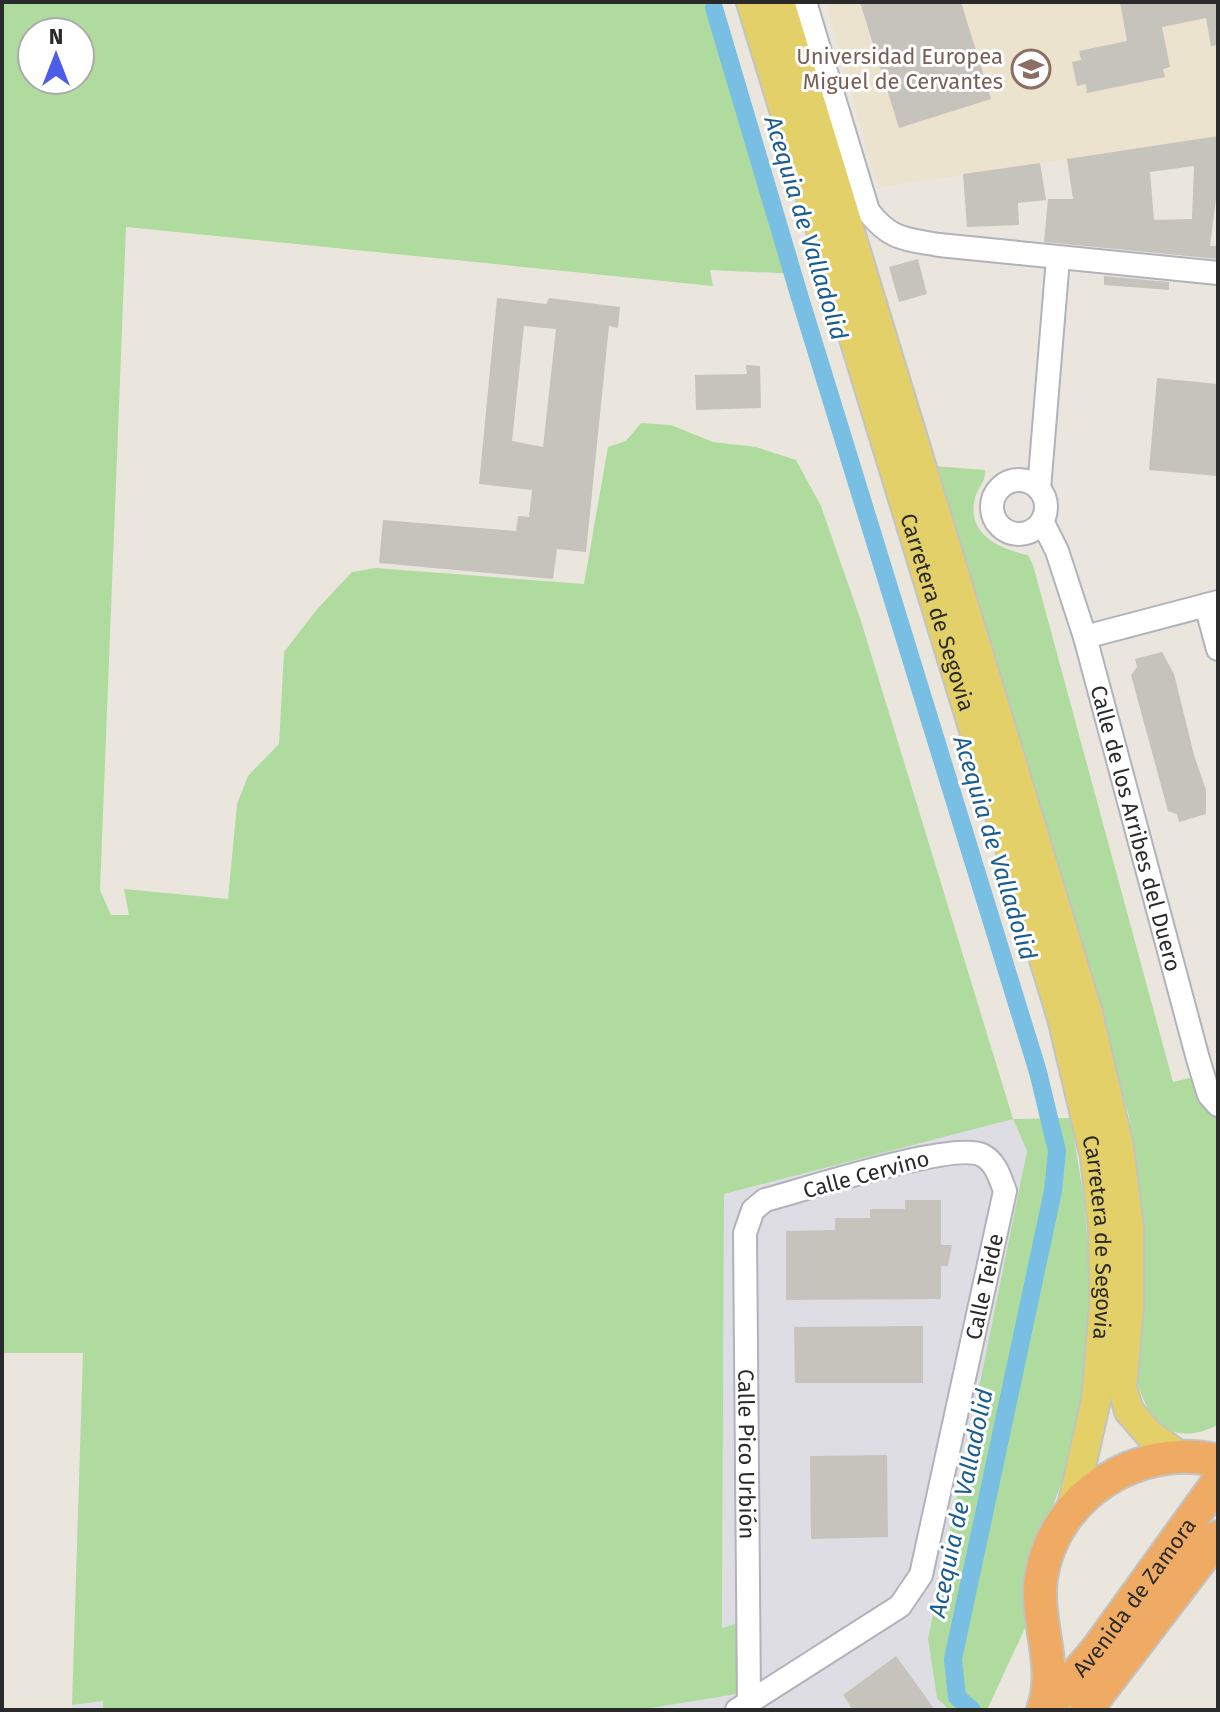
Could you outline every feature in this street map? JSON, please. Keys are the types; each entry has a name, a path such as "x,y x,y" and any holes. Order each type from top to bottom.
{"highway":[{"path":"1044,1710 1049,1683 1047,1647 1040,1612 1041,1576 1052,1542 1071,1511 1111,1476 1135,1465 1195,1458 1218,1440"},
{"name":"Avenida de Zamora","path":"1082,1704 1218,1482"},
{"name":"Avenida de Zamora","path":"1044,1710 1082,1704 1218,1537"},
{"path":"1047,1647 1082,1704"}],"main road":[{"name":"Carretera de Segovia","path":"780,2 1088,1013 1119,1147 1129,1227 1129,1306 1122,1387 1129,1411 1149,1434 1195,1458"},
{"name":"Carretera de Segovia","path":"751,8 1057,1004 1095,1157 1103,1228 1104,1305 1096,1400 1071,1511"}],"street":[{"path":"805,2 868,211 881,228 897,238 925,242 1218,273"},
{"path":"1035,480 1009,482 995,494 992,503 995,521 1001,528 1019,535 1035,527 1046,505 1035,480 1058,258"},
{"name":"Calle de los Arribes del Duero","path":"1035,527 1057,551 1085,637 1198,1059 1209,1095 1218,1105"},
{"path":"1085,637 1212,604 1218,649"},
{"name":"Calle Cervino","path":"753,1210 765,1200 947,1152 982,1155"},
{"name":"Calle Teide","path":"743,1706 900,1606 921,1575 1005,1191 994,1164 982,1155"},
{"name":"Calle Pico Urbión","path":"743,1706 745,1233 753,1210"}],"shaded area":[{"name":"Universidad Europea Miguel de Cervantes","path":"826,2 1218,2 1218,136 883,187 876,182"},
{"path":"1013,1119 1027,1151 937,1698 949,1710 72,1710 72,1705 722,1628 724,1193"}],"green space":[{"path":"2,2 706,2 799,274 710,270 713,286 126,227 100,890 111,915 129,915 124,889 228,899 237,804 248,776 279,744 284,652 318,608 352,572 376,568 584,584 608,447 626,441 641,423 671,425 713,442 756,447 796,460 821,506 861,621 1013,1119 724,1194 722,1628 748,1620 749,1692 639,1710 103,1710 103,1701 72,1705 83,1353 2,1353"},
{"path":"933,466 985,470 975,498 975,521 987,538 1006,549 1028,555 1033,565 1173,1082 1203,1075 1218,1105 1218,1425 1203,1431 1189,1434 1166,1428 1150,1412 1138,1384 1138,1210 1129,1116"},
{"path":"1071,1118 1084,1199 1093,1302 1086,1399 1067,1468 1030,1568 1025,1628 987,1710 949,1710 937,1698 928,1639 1027,1151 1013,1119"}],"building":[{"path":"860,2 961,2 991,99 899,128"},
{"path":"1120,2 1218,2 1218,45 1211,46 1206,18 1162,27 1170,67 1163,69 1165,77 1087,93 1086,84 1077,86 1072,62 1081,60 1079,51 1127,41"},
{"path":"1218,136 1218,183 1210,246 1218,246 1218,259 1044,242 1048,199 1073,199 1067,159","holes":["1194,166 1192,219 1154,220 1150,172"]},
{"path":"1040,163 1046,200 1018,203 1019,225 967,227 963,174"},
{"path":"918,259 927,294 899,302 889,267"},
{"path":"1104,276 1169,282 1169,290 1104,285"},
{"path":"497,298 546,304 549,298 620,307 618,328 609,326 586,552 557,549 553,579 379,563 383,520 516,531 518,516 529,517 532,490 479,484","holes":["524,326 556,329 543,447 512,441"]},
{"path":"746,365 760,366 761,408 696,410 695,375 747,374"},
{"path":"1157,378 1218,384 1218,476 1149,470"},
{"path":"1162,652 1174,674 1206,790 1206,814 1179,822 1177,814 1168,811 1131,675 1137,667 1135,659"},
{"path":"905,1200 941,1200 941,1245 952,1245 948,1266 941,1266 941,1299 786,1300 786,1231 835,1230 835,1218 870,1218 870,1209 905,1209"},
{"path":"923,1326 923,1383 795,1383 794,1327"},
{"path":"887,1455 888,1537 811,1539 810,1456"},
{"path":"896,1656 935,1710 853,1710 843,1695"}],"waterway":[{"name":"Acequia de Valladolid","path":"714,8 1038,1072 1057,1151 1053,1191 953,1659 957,1697 972,1710"}],"place":[{"name":"Universidad Europea Miguel de Cervantes","path":"1031,69"}]}
